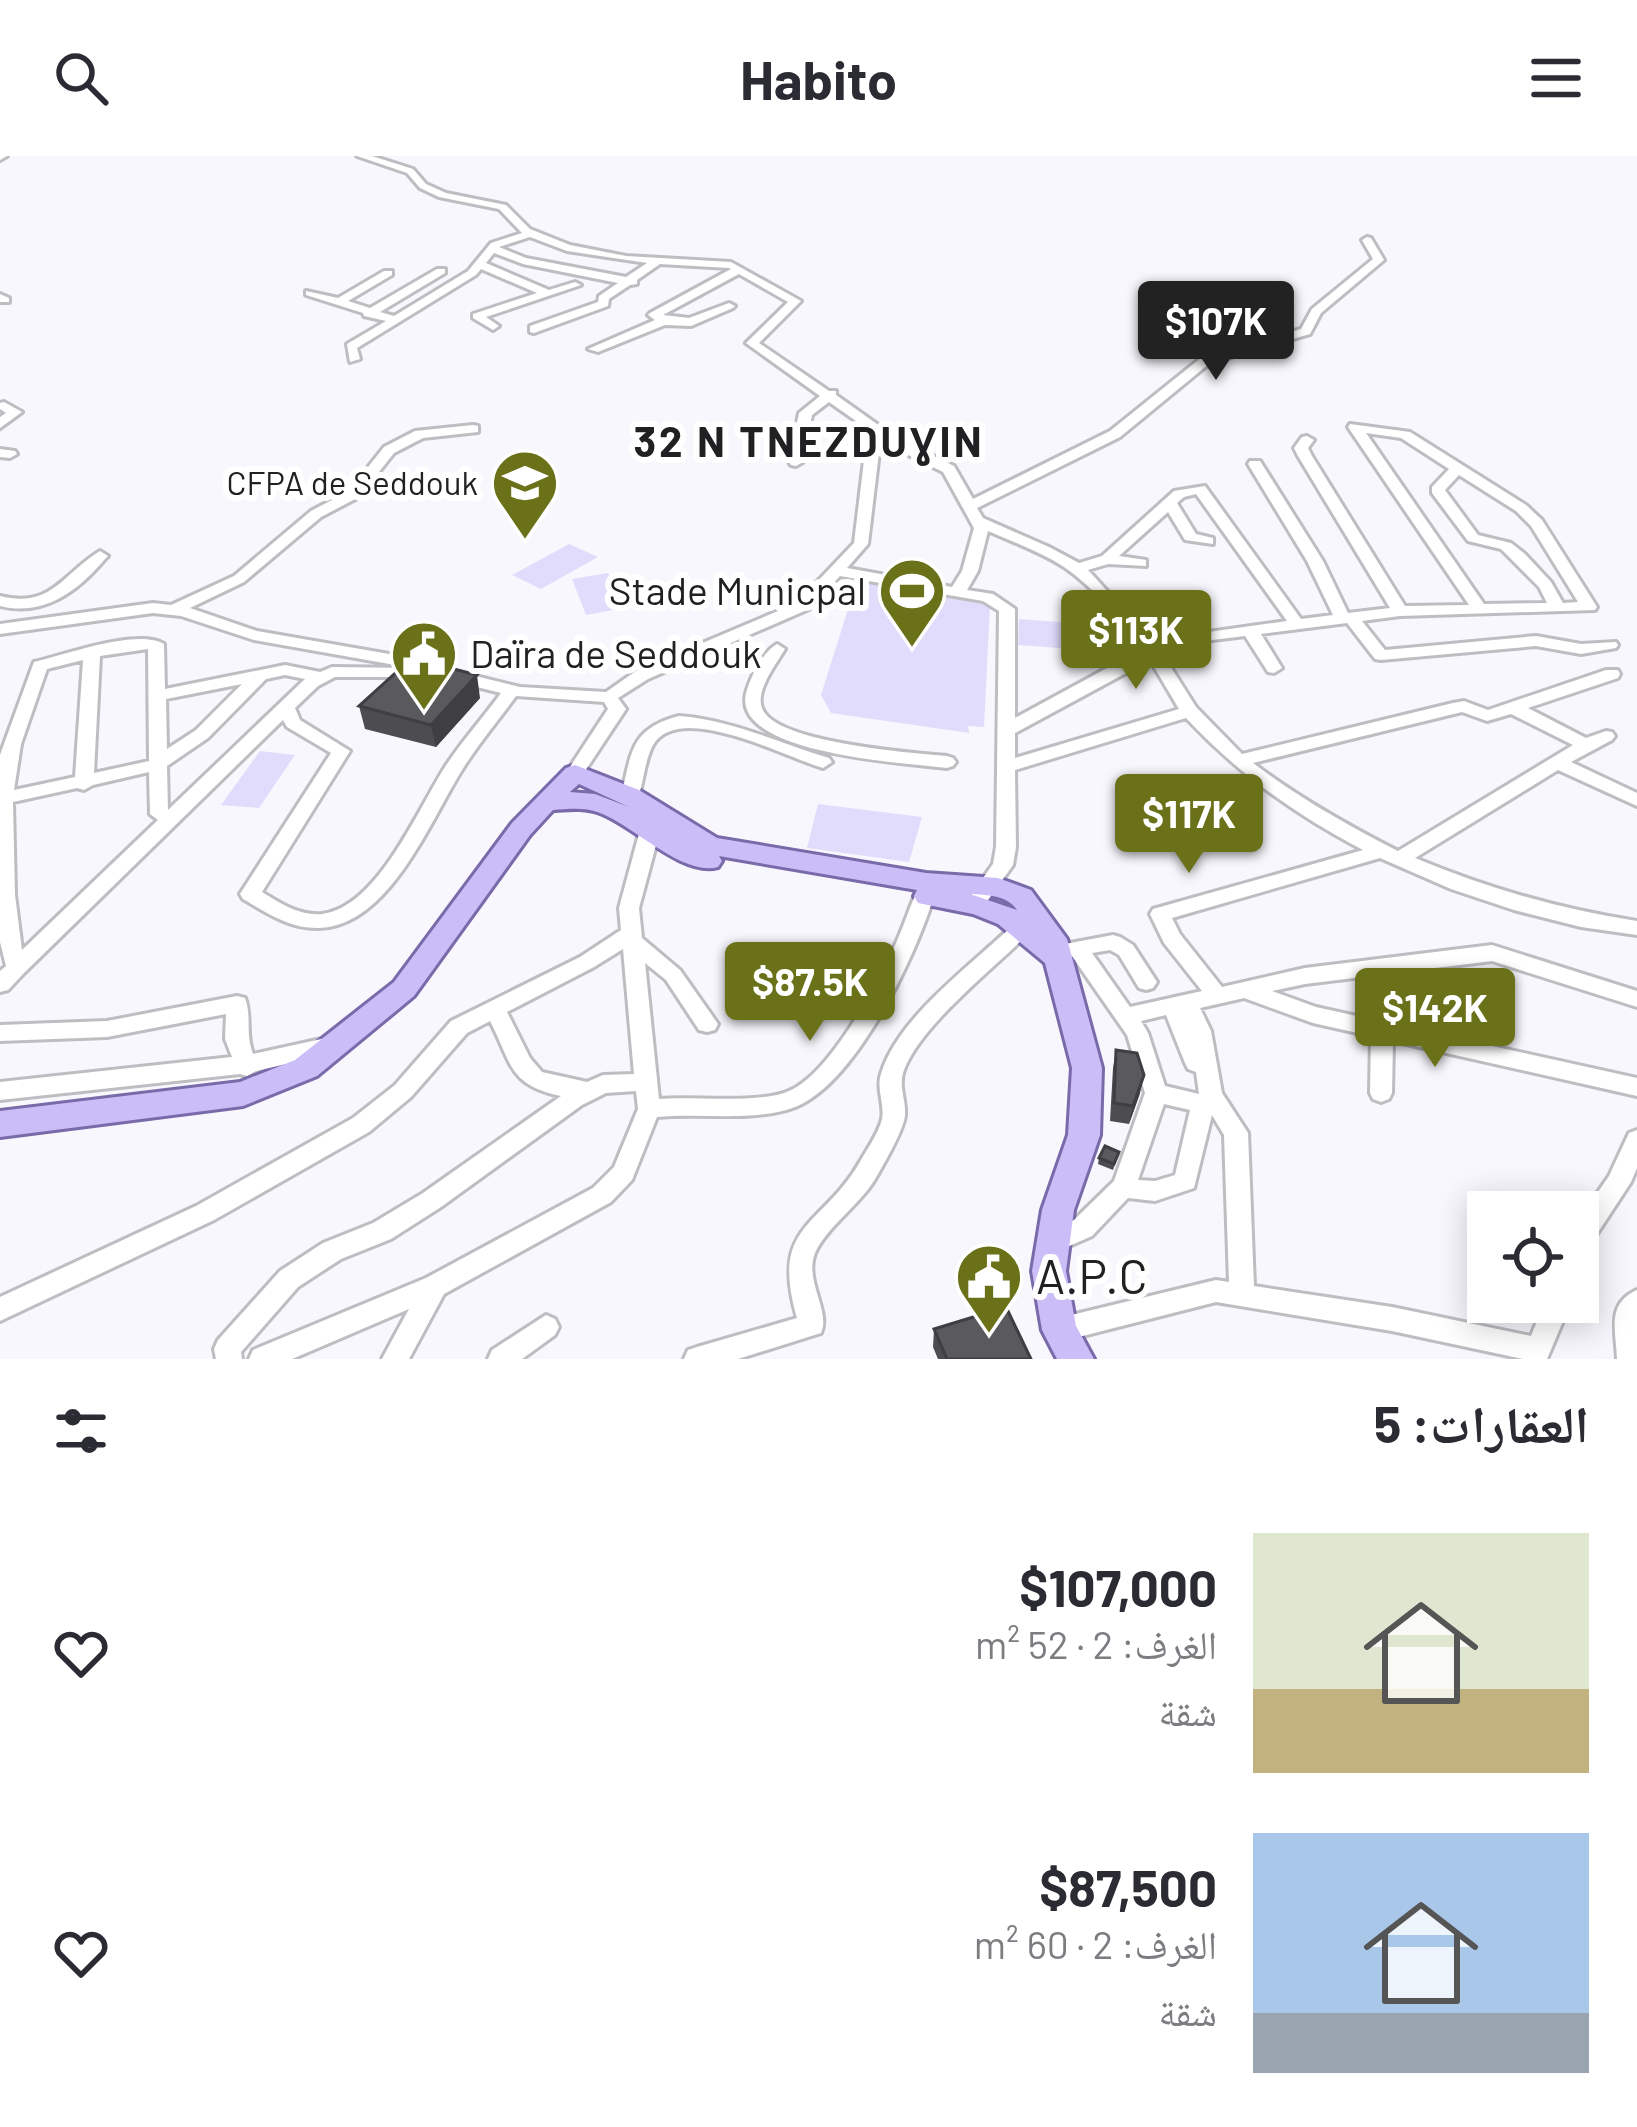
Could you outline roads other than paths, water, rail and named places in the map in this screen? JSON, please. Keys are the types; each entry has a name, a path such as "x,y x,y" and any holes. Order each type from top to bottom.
{"main road":[{"path":"0,1124 243,1094 306,1068 404,989 546,803 575,773 630,796 710,846 980,896 1017,914 1066,952 1088,1094 1084,1135 1050,1243 1052,1301 1059,1330 1076,1359"},
{"path":"546,803 591,797 611,804 674,848 747,870 924,896 980,896"}],"street":[{"path":"362,156 410,171 423,186 443,195 502,207 531,233 586,252 740,269 795,301 752,343 831,394 878,436 945,465 975,513 1077,569 1152,650 1190,711 1285,795 1392,854 1544,914 1637,928"},
{"path":"354,359 351,347 453,286 492,248 531,233"},
{"path":"975,513 1115,434 1206,360 1306,331 1316,311 1379,260 1367,240"},
{"path":"492,248 603,298"},
{"path":"523,261 633,282"},
{"path":"603,298 658,261"},
{"path":"478,264 548,294"},
{"path":"664,322 654,315 740,269"},
{"path":"368,314 441,271"},
{"path":"341,301 388,273"},
{"path":"493,326 477,316 575,284"},
{"path":"310,293 370,309 368,314"},
{"path":"534,329 604,304 603,298"},
{"path":"594,349 664,322 691,322 728,306"},
{"path":"368,314 395,320"},
{"path":"796,462 806,413 831,394"},
{"path":"0,424 15,412 4,406"},
{"path":"1005,731 1159,642 1400,611 1480,610 1588,607 1537,523 1405,435 1354,427 1480,610"},
{"path":"173,610 239,579 316,514 354,494 389,450 420,434 472,429"},
{"path":"157,696 285,670 321,677 358,670 442,673 512,690 609,698 642,675 803,606 861,544 878,436"},
{"path":"1307,440 1301,448 1305,456 1400,611"},
{"path":"1255,464 1346,618 1381,655 1536,641 1581,649 1610,645"},
{"path":"1458,468 1437,490 1473,538 1507,546 1520,557 1546,585 1557,607"},
{"path":"1107,559 1169,501 1201,489 1297,624"},
{"path":"1169,501 1190,537 1208,541"},
{"path":"956,593 970,571 975,513"},
{"path":"0,601 24,606 73,586 100,556"},
{"path":"1077,569 1107,559 1141,562"},
{"path":"697,1359 812,1325 795,1273 806,1243 856,1190 895,1118 889,1095 892,1071 910,1042 1017,914 1003,865 1007,609 987,596 838,571"},
{"path":"0,629 153,608 254,634 428,665 442,673"},
{"path":"1250,630 1274,668"},
{"path":"17,968 6,949 0,852 6,746 40,667 156,644 159,814 171,818"},
{"path":"777,649 752,698 753,711 780,741 823,763"},
{"path":"83,784 92,655"},
{"path":"3,798 156,765 202,734 261,674"},
{"path":"1242,760 1464,706 1486,716 1612,674"},
{"path":"0,984 321,677"},
{"path":"286,706 293,723 340,751 250,894 307,921 335,922 361,908 388,877 452,772 512,690"},
{"path":"575,773 617,709 609,698"},
{"path":"1510,706 1586,745"},
{"path":"1006,767 1190,711"},
{"path":"630,796 646,737 663,724 696,722 780,741 947,762"},
{"path":"1217,995 1171,938 1160,914 1392,854 1606,736"},
{"path":"1556,762 1637,800"},
{"path":"262,1359 435,1286 602,1195 624,1173 649,1109 628,908 649,834"},
{"path":"980,896 1003,865"},
{"path":"649,1109 797,1098 820,1078 857,1031 893,972 924,896"},
{"path":"0,1309 205,1213 361,1126 403,1091 459,1027 631,937"},
{"path":"631,937 673,974 707,1024"},
{"path":"1066,952 1113,942 1126,950 1146,982"},
{"path":"1050,1243 1083,1228 1124,1187 1156,1094 1127,1016 1066,952"},
{"path":"1127,1016 1327,973 1492,953 1637,999"},
{"path":"1251,992 1313,1015 1637,1087"},
{"path":"0,1033 107,1029 237,1004 236,1039 247,1067"},
{"path":"1124,1187 1144,1194 1186,1181 1203,1103 1181,1005"},
{"path":"1181,1005 1200,1031 1211,1095 1236,1133 1242,1295"},
{"path":"494,1007 525,1074 541,1087 591,1090"},
{"path":"1381,1093 1382,1029"},
{"path":"0,1091 113,1076 247,1067 342,1043"},
{"path":"229,1359 227,1349 289,1279 399,1221 591,1090 603,1084 646,1082"},
{"path":"1156,1094 1203,1103"},
{"path":"1599,1210 1637,1140"},
{"path":"395,1359 435,1286"},
{"path":"1059,1330 1216,1291 1539,1355 1550,1323"},
{"path":"1630,1357 1628,1309 1637,1302"},
{"path":"500,1359 546,1327"}],"place":[{"name":"CFPA de Seddouk","path":"525,542"},
{"name":"Stade Municpal","path":"912,650"},
{"name":"Daïra de Seddouk","path":"424,713"},
{"name":"A.P.C","path":"989,1336"}],"district":[{"name":"32 N TNEZDUƔIN","path":"809,442"}]}
